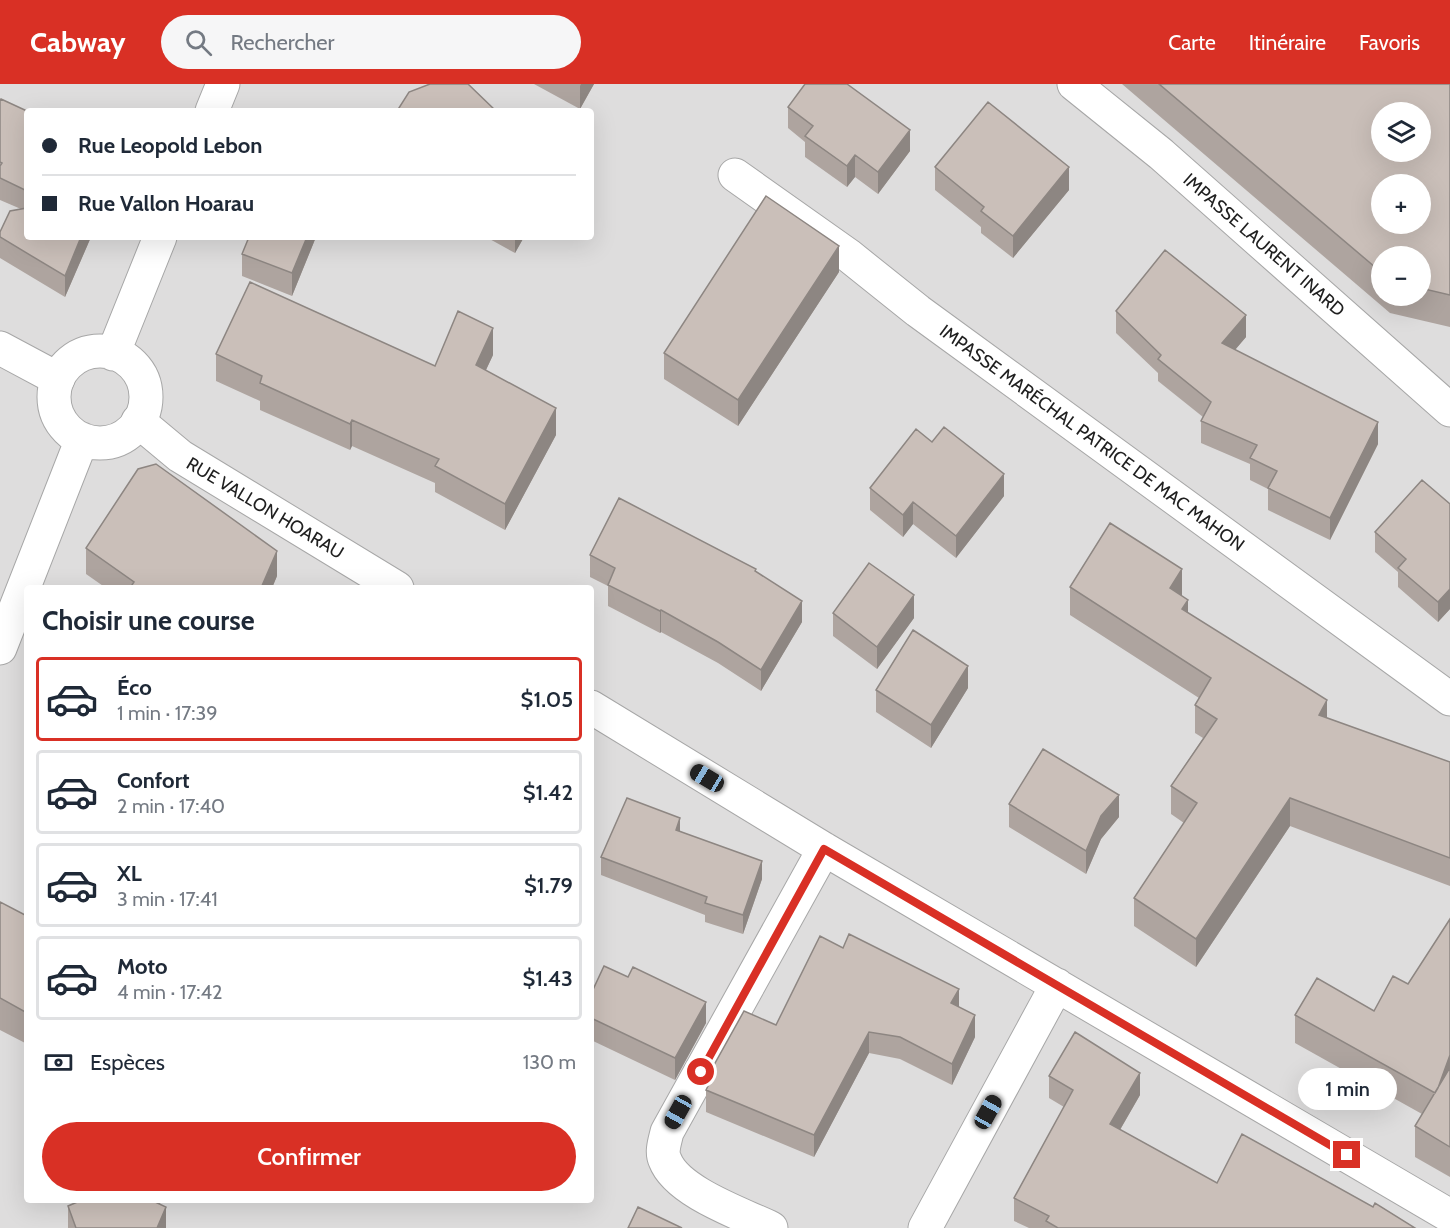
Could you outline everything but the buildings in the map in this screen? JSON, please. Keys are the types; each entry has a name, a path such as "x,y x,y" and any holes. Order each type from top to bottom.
{"street":[{"path":"213,108 224,84"},
{"name":"IMPASSE LAURENT INARD","path":"1074,84 1169,162 1450,410"},
{"name":"IMPASSE MARÉCHAL PATRICE DE MAC MAHON","path":"735,175 848,255 918,311 1450,699"},
{"path":"113,354 159,240"},
{"path":"0,348 58,379"},
{"path":"105,351 113,354 132,365 140,376 145,389 145,405 132,430 113,441 92,443 66,428 57,414 53,399 63,369 75,358 89,352 105,351"},
{"name":"RUE VALLON HOARAU","path":"138,421 180,456 392,585"},
{"path":"25,585 82,439"},
{"path":"0,648 24,587"},
{"path":"594,709 824,849 1450,1216"},
{"path":"771,1228 709,1198 679,1180 664,1160 663,1148 667,1132 824,849"},
{"path":"925,1228 1057,985"}],"shaded area":[{"path":"0,84 1450,84 1450,1228 0,1228"}],"route":[{"path":"701,1072 824,849 1347,1155"}]}
